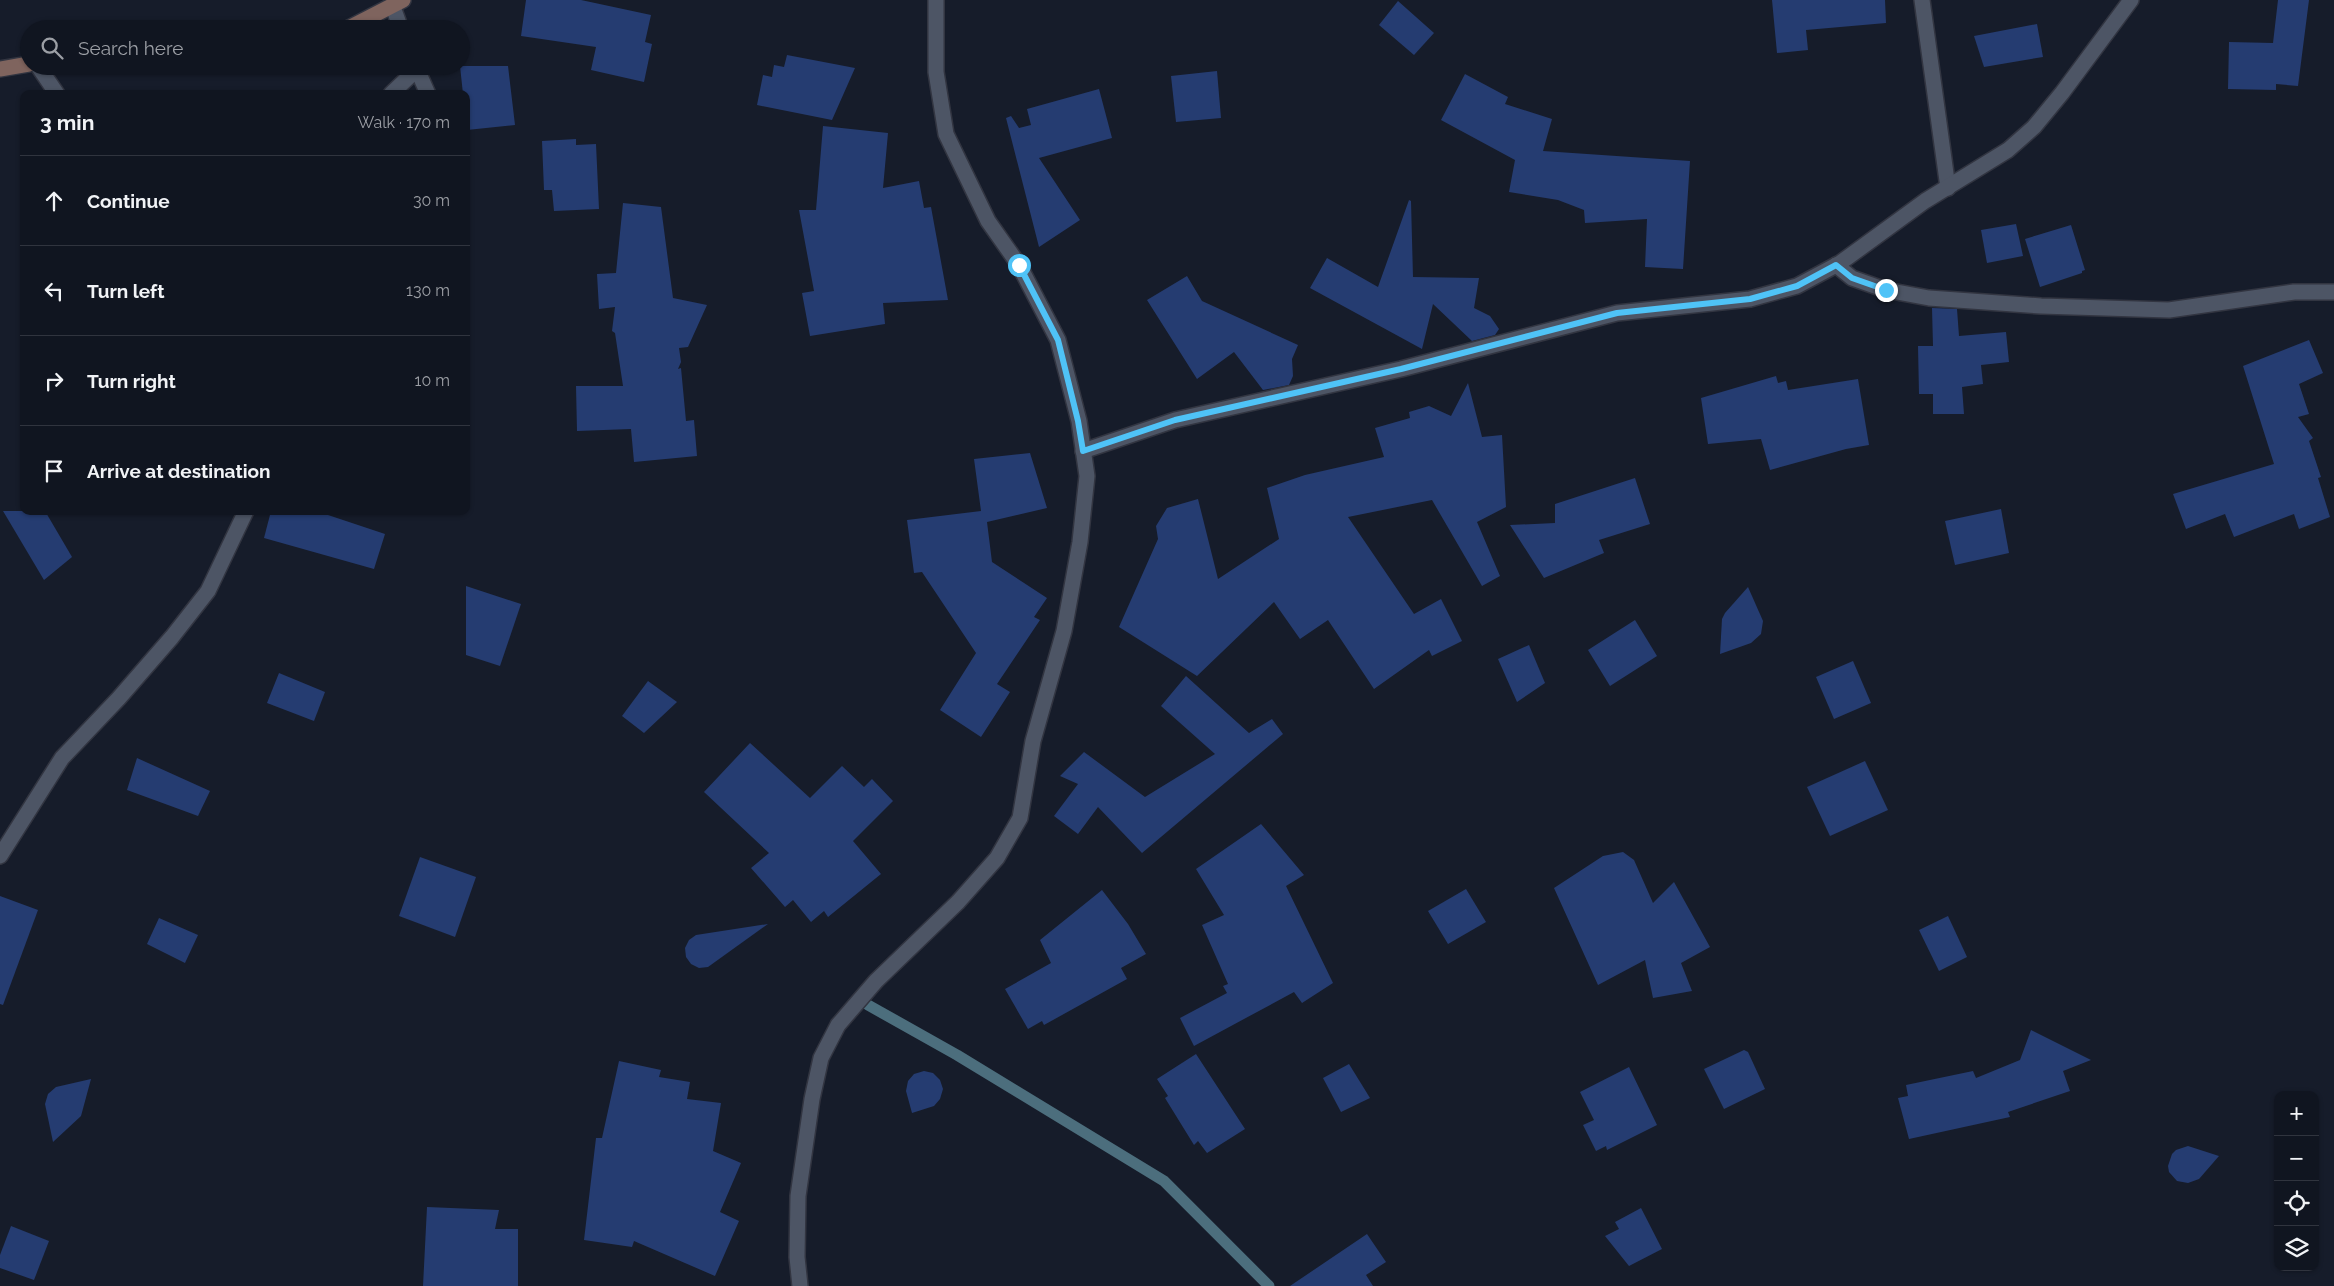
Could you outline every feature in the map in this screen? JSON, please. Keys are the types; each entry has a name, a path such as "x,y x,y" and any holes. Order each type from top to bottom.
{"street":[{"path":"800,1286 797,1256 798,1196 812,1099 821,1058 838,1025 876,981 958,902 997,858 1020,818 1033,741 1064,630 1080,542 1087,476 1078,421 1058,340 1019,265 988,220 946,134 936,72 936,0"},
{"path":"1922,0 1948,188"},
{"path":"1083,451 1175,420 1401,369 1617,313 1750,299 1797,286 1836,265 1948,188 2008,150 2034,126 2062,93 2131,0"},
{"path":"365,20 398,3 400,20"},
{"path":"0,70 20,66"},
{"path":"44,75 54,90"},
{"path":"395,90 409,75"},
{"path":"420,75 426,90"},
{"path":"1836,265 1852,278 1886,290 1920,297 2071,307 2169,310 2294,292 2334,292"},
{"path":"0,856 62,758 119,698 172,637 208,591 244,515"}],"building":[{"path":"526,0 581,0 651,15 645,42 652,44 644,82 591,70 596,47 521,36"},
{"path":"1772,0 1885,0 1886,23 1806,30 1808,50 1777,53"},
{"path":"2278,0 2309,0 2298,86 2276,84 2276,90 2228,89 2229,42 2273,43"},
{"path":"1398,1 1434,33 1414,55 1379,25"},
{"path":"2037,24 2043,57 1984,67 1974,36"},
{"path":"787,55 855,68 832,120 757,105 763,75 772,77 774,65 784,67"},
{"path":"470,66 508,66 515,125 470,130 470,90 463,90 461,75 470,75"},
{"path":"1217,71 1221,118 1176,122 1171,76"},
{"path":"1465,74 1508,97 1505,104 1552,119 1543,151 1690,161 1683,269 1645,267 1647,219 1585,223 1584,210 1558,200 1509,192 1515,160 1441,120"},
{"path":"1099,89 1112,138 1039,158 1080,220 1039,247 1006,118 1011,116 1019,128 1031,125 1027,109"},
{"path":"823,126 888,133 883,188 919,181 924,208 931,207 948,300 883,303 885,324 810,336 802,293 814,291 799,210 816,210"},
{"path":"576,139 576,145 596,144 599,209 554,211 552,190 544,190 542,141"},
{"path":"1409,200 1411,201 1413,277 1479,278 1474,308 1490,316 1499,329 1495,335 1472,341 1433,304 1422,349 1310,288 1327,258 1378,287"},
{"path":"623,203 661,207 673,298 707,305 688,347 679,348 681,362 678,369 681,368 686,421 694,420 697,456 634,462 631,429 577,431 576,386 623,386 615,333 612,331 615,307 599,309 597,274 616,273"},
{"path":"2016,224 2023,256 1987,263 1981,230"},
{"path":"2071,225 2085,270 2082,273 2040,287 2025,239"},
{"path":"1187,276 1202,301 1298,345 1292,359 1293,376 1289,385 1263,390 1234,352 1197,379 1147,300"},
{"path":"1932,308 1957,309 1959,336 2006,332 2009,362 1981,365 1983,384 1962,387 1964,414 1933,414 1933,394 1919,394 1918,346 1933,346"},
{"path":"2309,340 2323,373 2299,384 2309,414 2298,417 2313,438 2309,441 2321,477 2318,478 2330,517 2299,529 2294,514 2234,537 2225,514 2186,529 2173,494 2274,464 2243,366"},
{"path":"1776,376 1778,383 1786,381 1788,390 1858,379 1869,445 1846,449 1770,470 1761,439 1708,444 1701,398"},
{"path":"1468,383 1482,437 1502,435 1506,507 1477,522 1500,576 1482,586 1432,500 1348,517 1414,614 1441,599 1462,641 1432,656 1429,650 1374,689 1328,620 1300,639 1274,602 1197,676 1119,627 1158,539 1156,526 1167,508 1198,499 1218,579 1279,539 1267,488 1305,475 1384,457 1375,428 1410,418 1409,412 1429,406 1451,416"},
{"path":"1030,453 1047,508 987,522 992,562 1047,598 1034,617 1040,620 997,684 1010,692 981,737 940,710 976,653 922,572 914,573 907,520 981,511 974,459"},
{"path":"1635,478 1650,524 1599,540 1604,553 1544,578 1510,525 1555,523 1555,504"},
{"path":"2001,509 2009,553 1955,565 1945,521"},
{"path":"3,511 20,511 20,515 47,515 72,557 44,580"},
{"path":"270,515 328,515 385,534 374,569 264,538"},
{"path":"466,586 521,604 500,666 466,655"},
{"path":"1748,587 1763,621 1761,634 1751,643 1720,654 1722,619"},
{"path":"1635,620 1657,656 1610,686 1588,650"},
{"path":"1529,645 1545,683 1517,702 1498,659"},
{"path":"1853,661 1871,703 1834,719 1816,677"},
{"path":"279,673 325,692 314,721 267,703"},
{"path":"1186,676 1249,733 1272,719 1283,734 1142,853 1098,807 1078,834 1054,816 1078,784 1060,776 1084,752 1145,797 1215,754 1161,706"},
{"path":"648,681 677,702 644,733 622,716"},
{"path":"750,743 810,798 842,766 864,787 872,779 893,801 853,841 881,874 828,917 824,911 811,922 793,900 785,907 751,868 769,853 704,792"},
{"path":"137,758 210,791 198,816 127,790"},
{"path":"1865,761 1888,810 1830,836 1807,787"},
{"path":"1261,824 1304,875 1286,886 1333,983 1302,1003 1294,992 1194,1046 1180,1018 1227,993 1223,986 1228,984 1202,925 1224,915 1196,869"},
{"path":"1623,852 1634,860 1653,903 1674,882 1710,947 1681,963 1692,991 1653,998 1645,960 1598,985 1554,888 1603,856"},
{"path":"420,857 476,877 455,937 399,916"},
{"path":"1466,889 1486,922 1448,944 1428,911"},
{"path":"1102,890 1128,924 1146,954 1121,968 1127,979 1044,1025 1042,1021 1028,1029 1005,989 1051,963 1040,940"},
{"path":"0,896 38,910 3,1005 0,1004"},
{"path":"1948,916 1967,957 1939,971 1919,930"},
{"path":"159,918 198,935 185,963 147,944"},
{"path":"768,924 708,967 699,968 691,964 686,957 685,948 689,940 696,935"},
{"path":"2031,1030 2091,1060 2063,1071 2070,1091 2008,1112 2010,1117 1909,1139 1898,1098 1908,1096 1906,1085 1973,1071 1976,1078 2020,1060"},
{"path":"1744,1050 1748,1052 1765,1089 1724,1109 1704,1069"},
{"path":"1196,1054 1245,1129 1207,1153 1198,1141 1194,1145 1165,1098 1168,1096 1157,1079"},
{"path":"619,1061 661,1070 659,1077 690,1082 687,1099 721,1103 713,1151 741,1163 720,1212 739,1221 715,1276 634,1241 632,1247 584,1240 596,1138 602,1138"},
{"path":"1349,1064 1370,1098 1341,1112 1323,1078"},
{"path":"1629,1067 1657,1125 1607,1150 1606,1146 1596,1151 1583,1125 1594,1120 1580,1092"},
{"path":"924,1071 933,1073 940,1080 943,1089 940,1099 934,1106 912,1113 906,1091 908,1081 914,1074"},
{"path":"91,1079 81,1116 53,1142 45,1104 48,1094 56,1087"},
{"path":"2188,1146 2219,1156 2199,1179 2188,1183 2177,1181 2169,1172 2168,1166 2172,1154 2176,1150"},
{"path":"427,1207 499,1210 495,1229 518,1229 518,1286 423,1286"},
{"path":"1641,1208 1662,1249 1629,1266 1605,1236 1619,1229 1615,1222"},
{"path":"11,1226 49,1241 34,1280 0,1268 0,1255"},
{"path":"1367,1234 1386,1262 1366,1275 1373,1286 1290,1286"}],"waterway":[{"path":"868,1005 957,1055 1164,1181 1269,1286"}],"route":[{"path":"1019,265 1058,340 1078,421 1083,451 1175,420 1401,369 1617,313 1750,299 1797,286 1836,265 1852,278 1886,290"}]}
